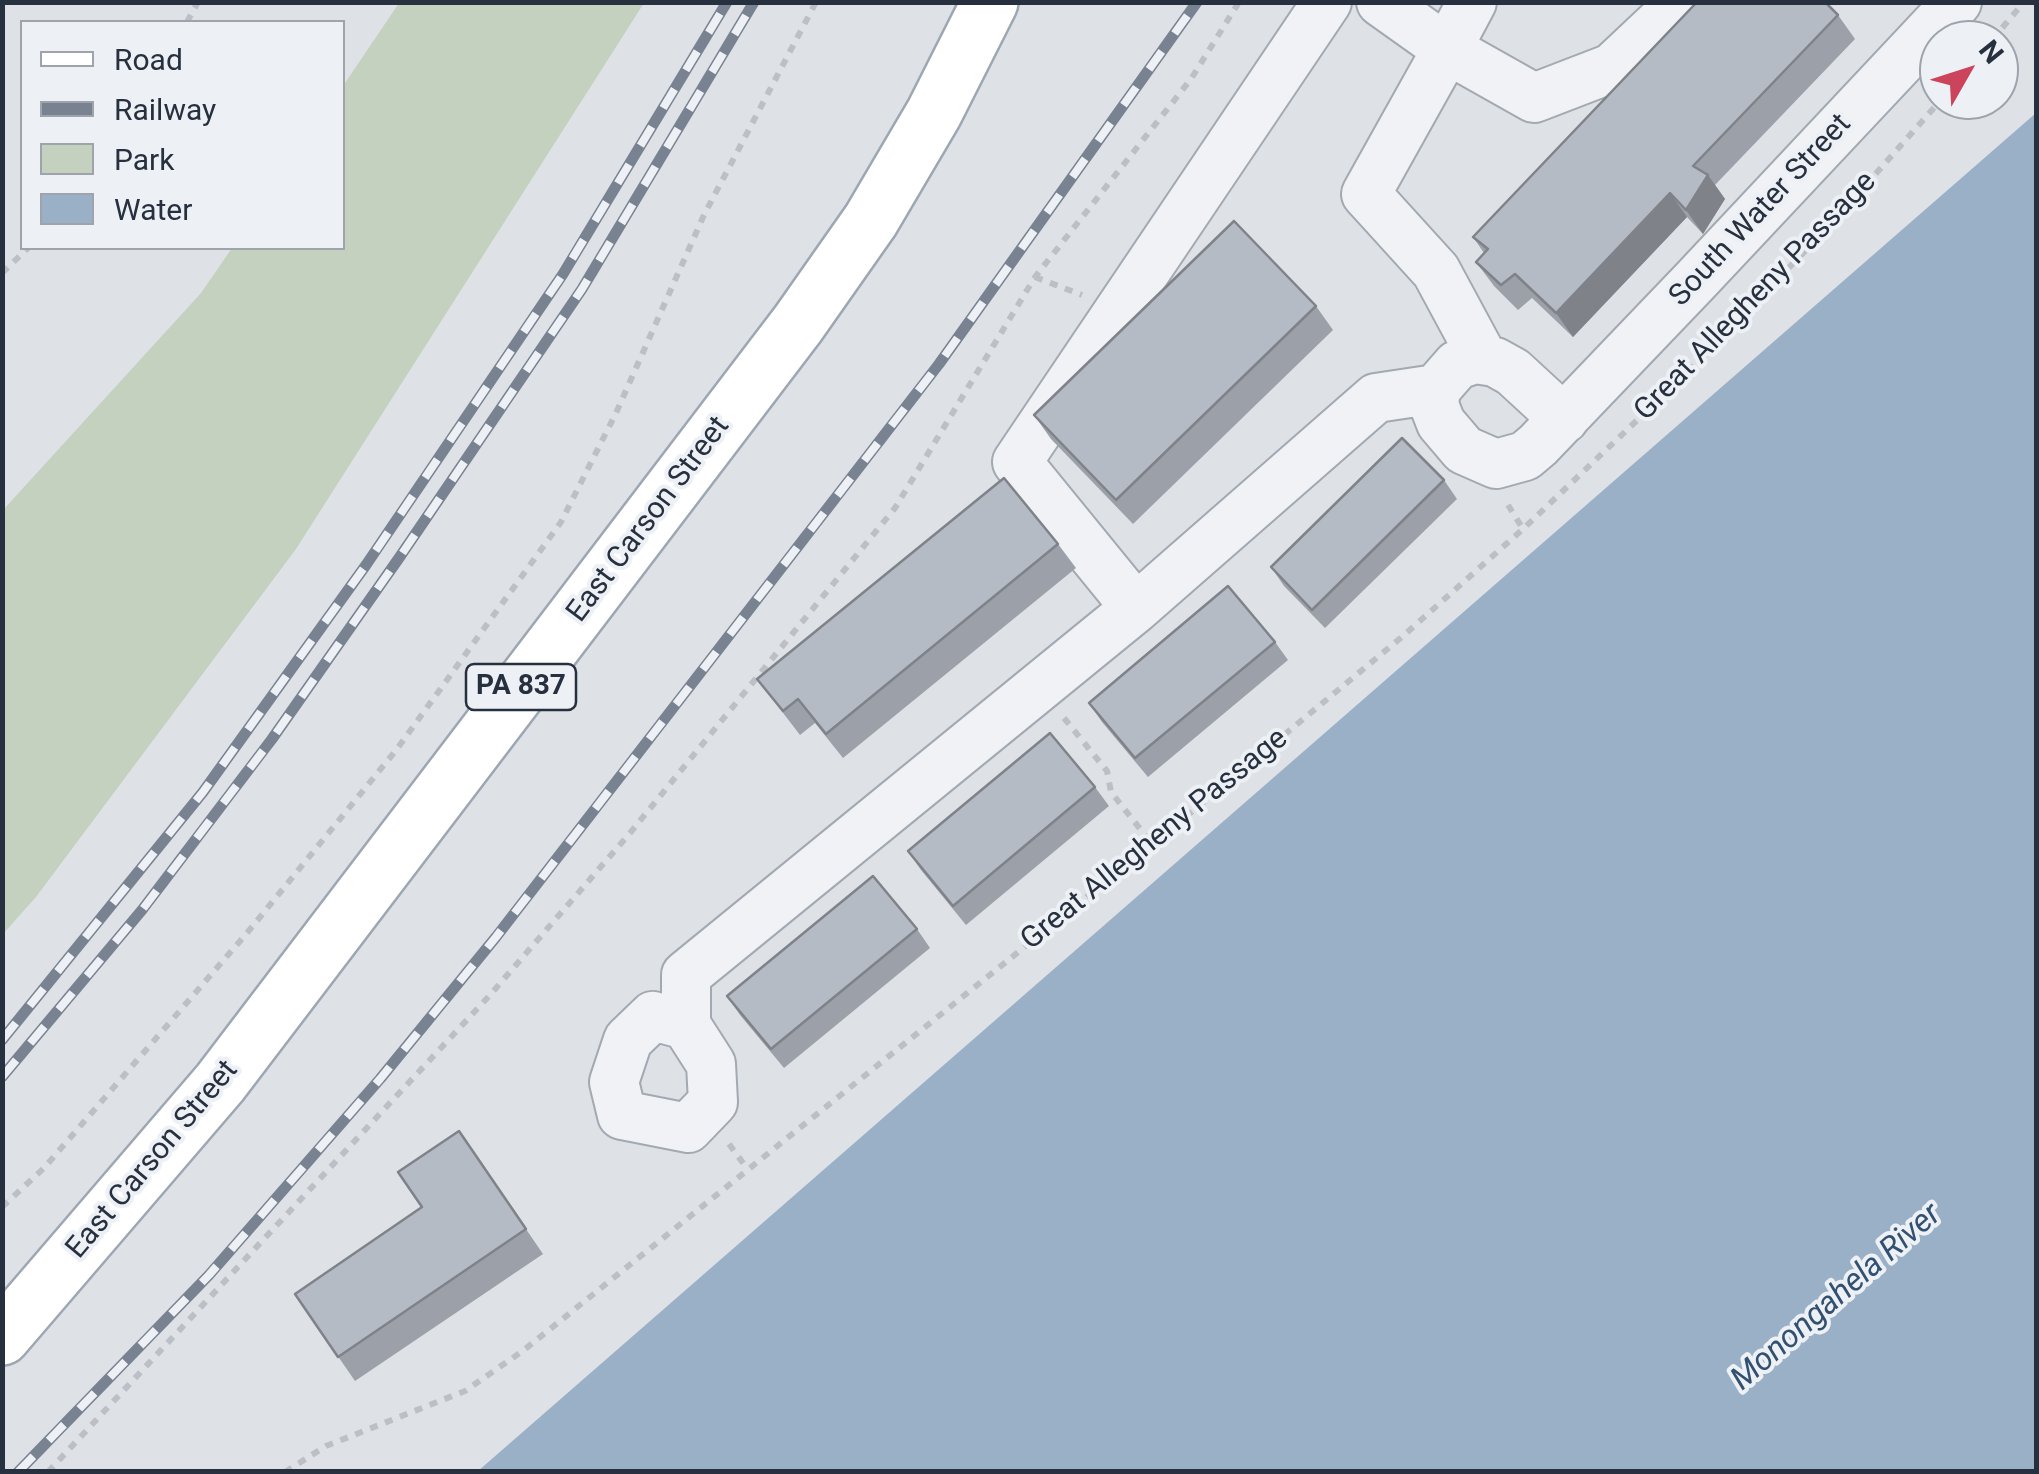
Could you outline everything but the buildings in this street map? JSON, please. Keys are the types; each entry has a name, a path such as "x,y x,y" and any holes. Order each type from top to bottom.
{"main road":[{"name":"East Carson Street","path":"2,1337 220,1084 798,324 871,220 934,113 990,2"}],"street":[{"path":"1136,608 1017,462 1327,2"},
{"path":"1381,2 1447,49 1534,98 1612,68 1653,11"},
{"path":"1472,2 1366,194 1436,271 1484,360"},
{"name":"South Water Street","path":"1436,389 1434,405 1451,437 1477,458 1496,464 1526,456 1919,56"},
{"path":"686,1026 686,975 1136,608 1376,398 1436,389 1457,365 1484,360 1513,372 1564,419"}],"path":[{"path":"2,1208 44,1168 247,933 398,749 561,522 704,215 816,2"},
{"path":"48,1472 490,995 630,833 895,508 1035,277 1191,79 1239,2"},
{"name":"Great Allegheny Passage","path":"286,1472 326,1446 465,1391 524,1350 654,1240 1152,844 1403,636 1524,529 1694,366 1833,222 1923,120"},
{"path":"2,273 26,250"},
{"path":"1038,686 1106,771 1111,792 1152,844"}],"green space":[{"path":"399,3 644,3 296,549 36,897 3,934 3,510 201,293 231,250 345,250 345,83"}],"water":[{"name":"Monongahela River","path":"2036,113 2036,1471 478,1471"}],"railway":[{"path":"2,1040 203,792 366,565 563,274 727,2"},
{"path":"2,1077 142,910 272,739 399,558 582,289 754,2"},
{"path":"18,1472 209,1275 380,1079 496,937 939,364 1197,2"}]}
